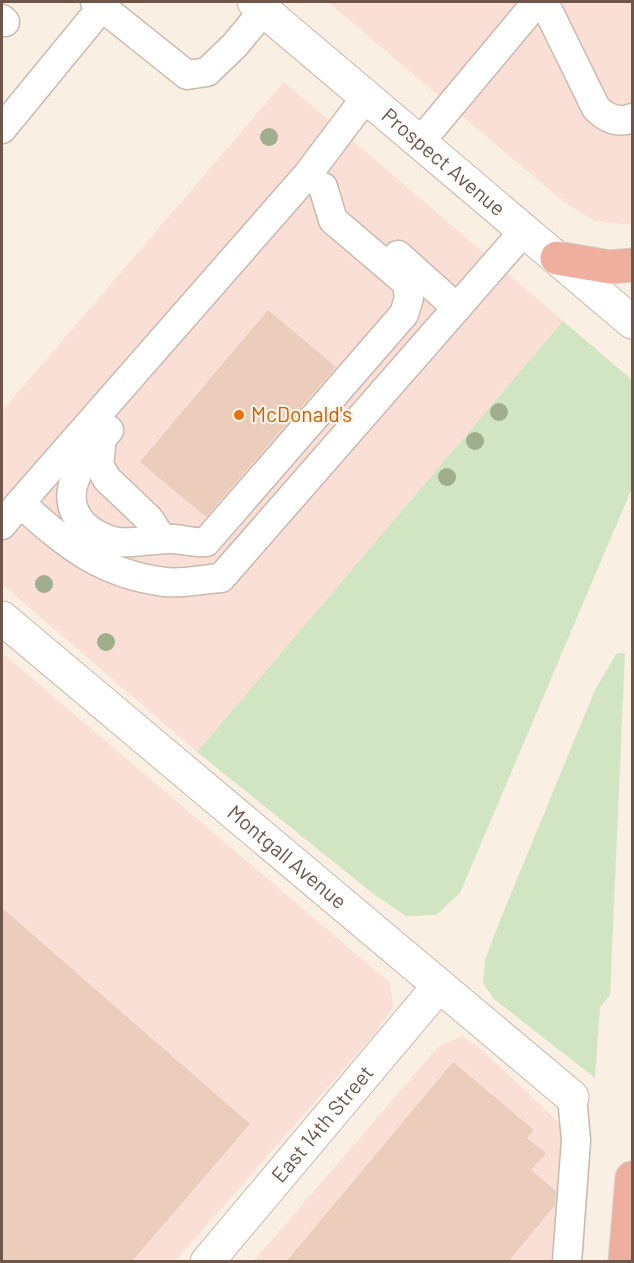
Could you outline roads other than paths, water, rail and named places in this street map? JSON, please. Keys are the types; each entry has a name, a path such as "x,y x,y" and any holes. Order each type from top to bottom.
{"highway":[{"path":"557,258 610,267 633,265"},
{"path":"625,1262 633,1178"}],"street":[{"name":"Prospect Avenue","path":"259,6 633,322"},
{"name":"Montgall Avenue","path":"2,618 438,987 572,1097"},
{"name":"East 14th Street","path":"207,1262 438,987"}],"lane":[{"path":"420,142 537,2"},
{"path":"544,2 596,108 606,117 624,122 633,118"},
{"path":"4,120 47,57 98,4 187,75 207,72 235,45 259,6"},
{"path":"2,525 197,301 315,180 366,97"},
{"path":"315,180 457,308"},
{"path":"197,301 201,324 102,438 75,477 70,492 74,514 90,532 118,542 162,539 206,542 404,314 409,298 406,283 333,220 315,180"},
{"path":"20,503 62,540 115,572 167,582 221,578 524,231"},
{"path":"102,438 99,465 103,472 149,519 162,539"},
{"path":"567,1262 576,1140 572,1097"}],"place":[{"name":"McDonald's","path":"239,415"}]}
